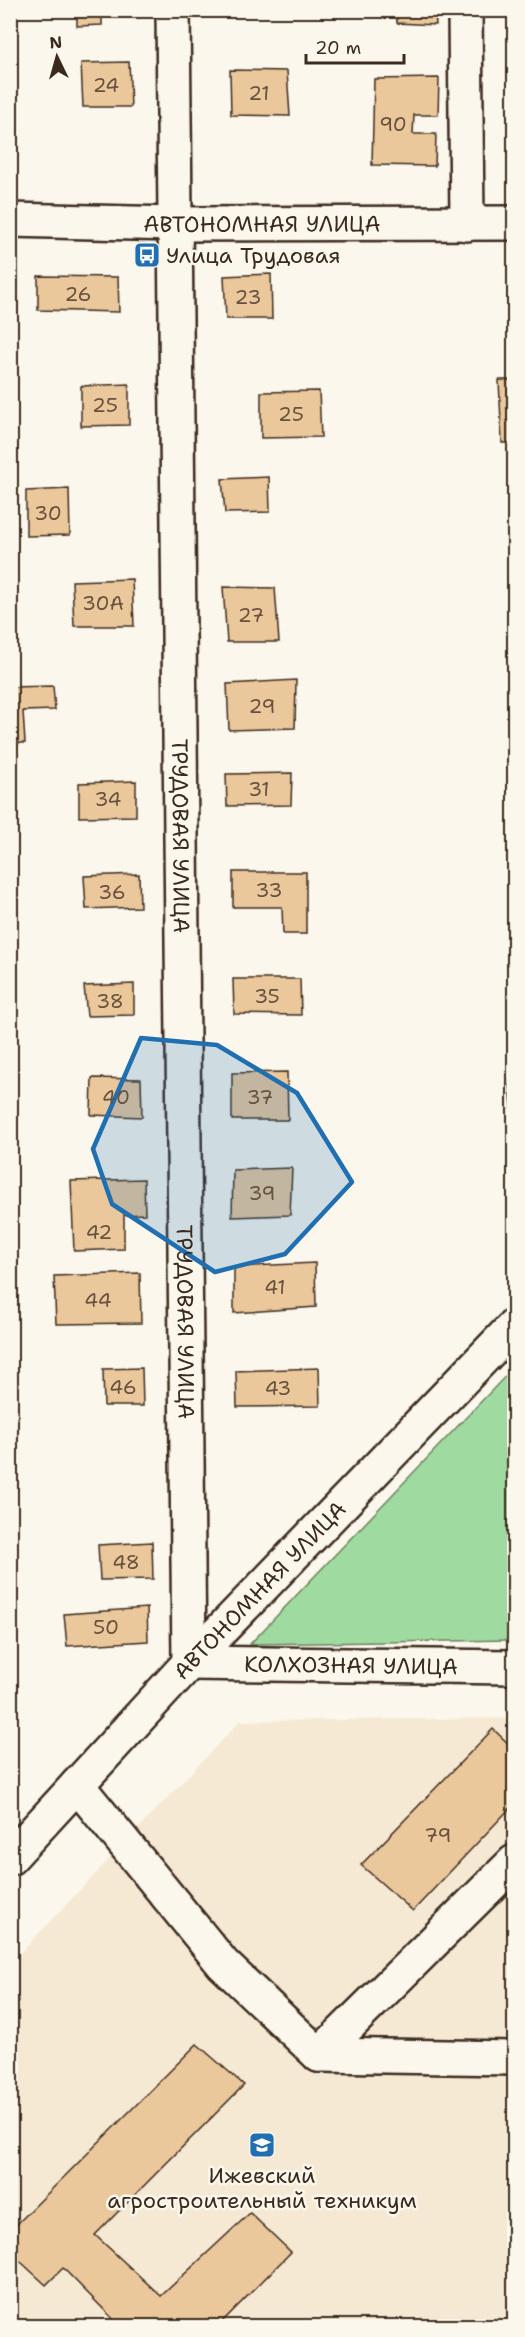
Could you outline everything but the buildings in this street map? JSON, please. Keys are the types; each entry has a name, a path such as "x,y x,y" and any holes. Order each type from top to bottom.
{"street":[{"name":"ТРУДОВАЯ УЛИЦА","path":"173,10 189,1664"},
{"path":"465,10 467,224"},
{"name":"АВТОНОМНАЯ УЛИЦА","path":"10,220 174,224 514,223"},
{"name":"АВТОНОМНАЯ УЛИЦА","path":"10,1858 189,1664 514,1326"},
{"name":"КОЛХОЗНАЯ УЛИЦА","path":"189,1664 514,1667"},
{"path":"77,1785 223,1964 319,2055 514,2058"},
{"path":"319,2055 514,1862"}],"highlighted area":[{"path":"141,1038 217,1045 297,1093 352,1182 285,1254 215,1272 112,1204 93,1149"}],"shaded area":[{"name":"Ижевский агростроительный техникум","path":"514,1718 514,2326 11,2326 10,1964 240,1721"}],"green space":[{"path":"514,1367 514,1640 250,1644"}],"place":[{"name":"Улица Трудовая","path":"147,255"},
{"name":"Ижевский агростроительный техникум","path":"262,2145"}]}
